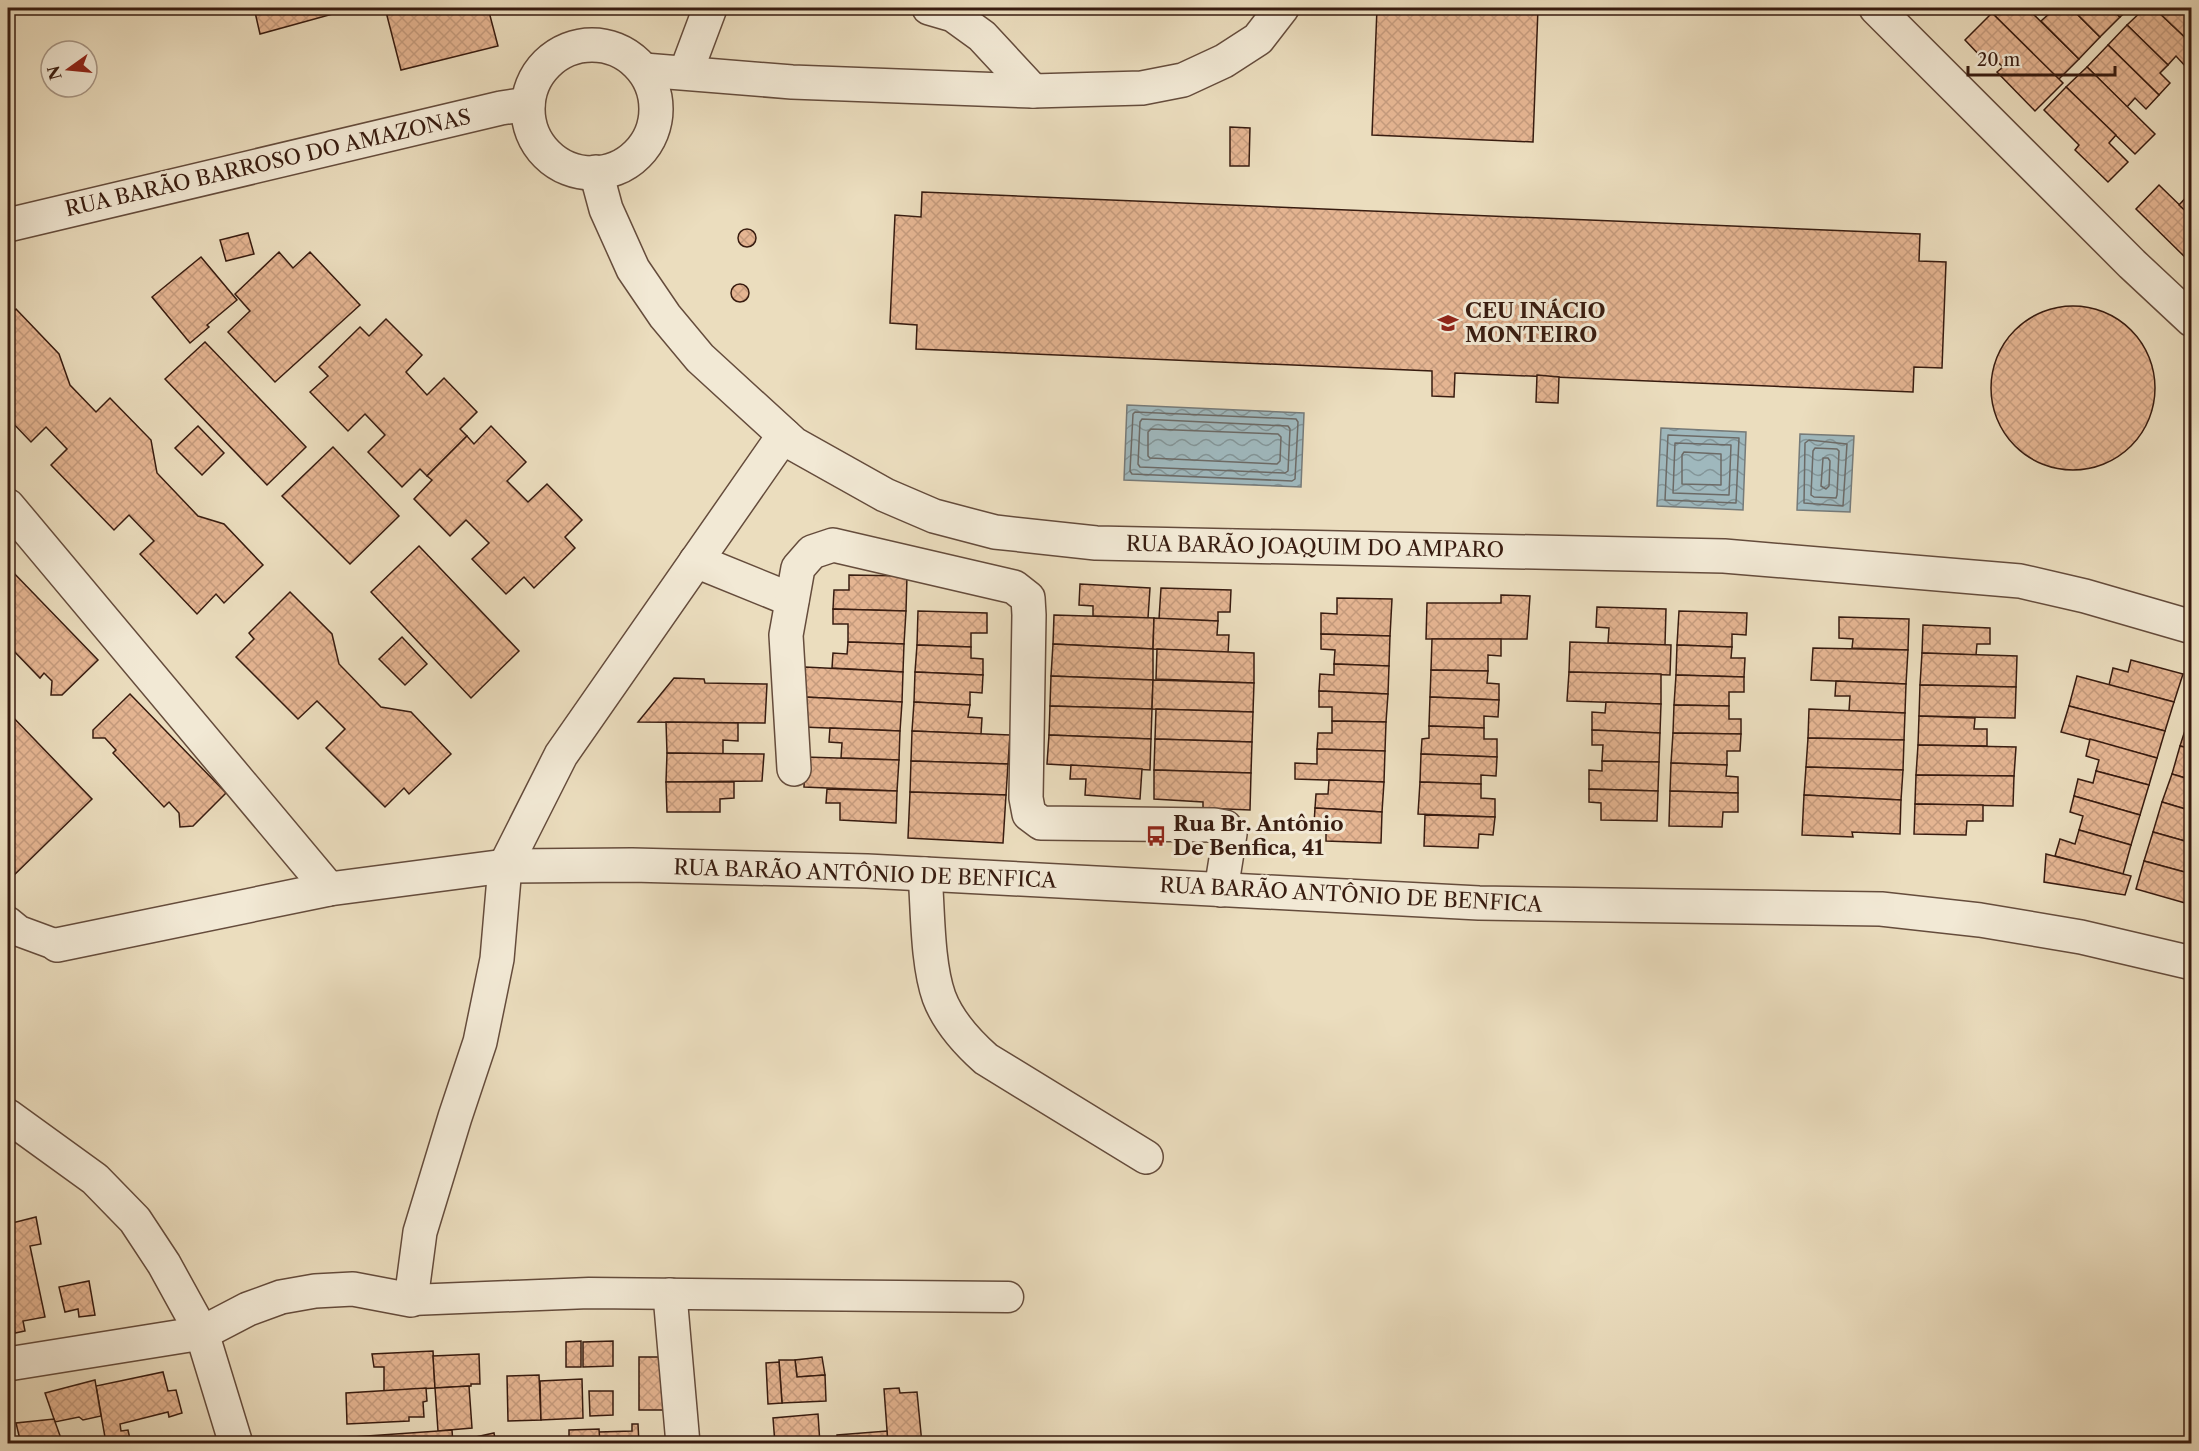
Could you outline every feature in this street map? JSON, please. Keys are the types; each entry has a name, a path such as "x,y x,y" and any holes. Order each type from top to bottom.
{"street":[{"path":"686,72 710,8"},
{"path":"644,70 792,82 1033,91 1142,88 1183,80 1224,62 1258,39 1282,8"},
{"path":"1876,8 2132,264 2192,320"},
{"path":"945,10 982,36 1033,91"},
{"path":"589,45 616,49 629,56 644,70 656,102 654,126 651,137 643,149 631,160 617,168 597,172 575,170 549,156 537,141 531,128 528,104 530,94 538,75 560,53 589,45"},
{"name":"RUA BARÃO BARROSO DO AMAZONAS","path":"8,225 501,108 528,104"},
{"name":"RUA BARÃO JOAQUIM DO AMPARO","path":"597,172 606,209 633,269 665,316 700,358 794,444 885,495 934,516 995,532 1096,543 1747,558 2020,581 2085,596 2192,627"},
{"path":"8,1364 202,1333 248,1309 281,1297 315,1291 354,1289 411,1299 420,1232 454,1117 480,1042 497,959 505,867 561,755 784,435"},
{"path":"8,506 329,889"},
{"path":"794,769 786,635 798,568 812,552 833,545 1014,587 1028,598 1026,798 1029,814 1041,824 1214,825 1225,827 1230,834 1221,890"},
{"path":"696,561 792,600"},
{"name":"RUA BARÃO ANTÔNIO DE BENFICA","path":"57,945 329,889 505,867 632,865 925,874 1479,903 1881,909 2025,927 2081,937 2192,963"},
{"path":"925,874 932,968 940,998 969,1044 986,1059 1146,1157"},
{"path":"8,1116 95,1179 135,1220 164,1264 202,1333 236,1443"},
{"path":"670,1295 683,1443"}],"lane":[{"path":"8,922 19,931 57,945"},
{"path":"411,1299 589,1293 1008,1297"}],"water":[{"path":"1127,405 1304,413 1301,487 1124,480"},
{"path":"1661,428 1746,432 1743,510 1657,506"},
{"path":"1800,434 1854,436 1850,512 1797,510"}],"building":[{"path":"254,8 339,8 340,12 260,34"},
{"path":"385,8 488,8 498,46 401,70"},
{"path":"1377,8 1538,8 1533,142 1372,135"},
{"path":"1997,8 2027,8 2079,59 2058,80 1992,13"},
{"path":"2045,8 2071,8 2100,37 2079,59 2041,21 2051,12"},
{"path":"2071,8 2110,8 2120,17 2100,37"},
{"path":"2110,8 2130,8 2120,17"},
{"path":"2145,8 2154,8 2192,44 2192,61 2186,67 2176,56 2168,65 2127,25"},
{"path":"2154,8 2192,8 2192,44"},
{"path":"1992,13 2063,83 2035,111 1997,72 2003,67 1991,56 1986,62 1965,40"},
{"path":"2127,25 2168,65 2160,73 2170,83 2159,95 2108,45"},
{"path":"2108,45 2159,95 2146,109 2135,98 2127,107 2087,67"},
{"path":"2087,67 2155,134 2135,154 2066,87"},
{"path":"2066,87 2116,135 2109,143 2128,162 2108,182 2075,150 2079,145 2044,110"},
{"path":"1230,127 1250,128 1249,166 1230,166"},
{"path":"2159,185 2192,217 2192,264 2136,209"},
{"path":"922,192 1920,234 1919,261 1946,262 1942,368 1914,367 1913,392 1455,373 1454,397 1432,396 1432,371 916,349 917,325 890,323 895,215 921,217"},
{"path":"2192,193 2192,217 2179,205"},
{"path":"743,229 751,229 756,234 754,245 743,247 738,242 738,234"},
{"path":"248,233 254,254 226,261 220,240"},
{"path":"279,252 293,268 310,252 360,305 275,382 228,332 250,311 235,294"},
{"path":"201,257 237,300 207,325 209,327 190,343 152,297"},
{"path":"736,284 744,284 749,289 747,300 736,302 731,297 731,289"},
{"path":"2073,306 2104,313 2131,330 2148,357 2155,388 2148,419 2131,446 2104,463 2073,470 2042,463 2015,446 1998,419 1991,388 1998,357 2015,330 2042,313"},
{"path":"16,309 59,354 70,385 96,412 110,398 151,440 157,473 198,516 224,524 263,565 224,603 216,594 197,614 140,554 154,541 129,515 114,530 51,465 67,449 46,427 31,442 8,418 8,318"},
{"path":"386,319 422,355 406,372 427,395 444,378 477,412 460,429 467,436 427,476 420,469 402,487 368,452 385,435 365,414 348,431 310,392 328,376 319,367 360,327 369,336"},
{"path":"205,342 306,447 267,485 165,379"},
{"path":"1537,375 1559,377 1558,403 1536,402"},
{"path":"198,426 224,453 202,475 175,448"},
{"path":"491,426 526,462 507,481 528,502 547,484 582,520 565,537 575,548 534,588 524,577 506,594 472,559 489,543 466,520 450,536 414,499 432,480 427,476 467,436 474,444"},
{"path":"333,447 399,516 350,564 282,496"},
{"path":"419,546 519,651 471,698 371,592"},
{"path":"8,567 98,660 62,695 51,695 52,681 44,673 40,678 8,645"},
{"path":"849,575 907,576 906,611 833,609 834,590 849,590"},
{"path":"1080,584 1150,588 1148,618 1093,616 1093,606 1079,605"},
{"path":"1161,588 1231,590 1230,612 1218,612 1218,621 1159,619"},
{"path":"290,592 332,634 339,664 381,707 411,712 451,754 409,794 404,788 385,807 326,748 345,729 317,701 298,719 236,657 254,639 249,633"},
{"path":"1501,595 1530,596 1527,639 1426,639 1427,603 1501,603"},
{"path":"1337,598 1392,599 1390,636 1321,634 1321,613 1337,614"},
{"path":"1597,607 1666,609 1665,645 1608,643 1609,628 1596,627"},
{"path":"833,609 906,611 904,644 848,642 848,624 833,624"},
{"path":"918,611 987,613 987,633 971,633 971,647 917,645"},
{"path":"1679,611 1747,613 1746,635 1732,634 1732,647 1677,645"},
{"path":"1054,615 1154,618 1153,649 1053,644"},
{"path":"1839,617 1909,619 1908,650 1852,648 1853,639 1839,638"},
{"path":"1154,618 1218,621 1217,635 1229,635 1228,653 1153,649"},
{"path":"1923,625 1990,628 1990,644 1977,644 1976,655 1922,653"},
{"path":"1321,634 1390,636 1389,666 1334,664 1335,650 1321,649"},
{"path":"402,637 427,664 405,685 379,659"},
{"path":"1432,639 1501,639 1501,656 1488,655 1488,671 1431,670"},
{"path":"848,642 904,644 903,672 832,668 833,653 847,654"},
{"path":"1570,642 1671,645 1670,675 1569,672"},
{"path":"1053,644 1153,649 1153,680 1051,676"},
{"path":"917,645 971,647 971,658 983,659 983,675 915,672"},
{"path":"1677,645 1732,647 1731,658 1745,658 1744,677 1676,675"},
{"path":"1813,648 1908,650 1906,684 1811,680"},
{"path":"1157,649 1254,653 1254,683 1156,679"},
{"path":"1922,653 2017,656 2016,687 1920,685"},
{"path":"2131,660 2183,674 2174,702 2109,685 2113,668 2128,672"},
{"path":"1334,664 1389,666 1388,694 1319,691 1320,674 1334,675"},
{"path":"805,667 903,672 902,702 804,697"},
{"path":"1431,670 1488,671 1487,683 1499,684 1499,700 1430,697"},
{"path":"915,672 983,675 982,693 970,692 970,705 914,702"},
{"path":"1569,672 1661,674 1661,704 1567,701"},
{"path":"1676,675 1744,677 1744,692 1729,692 1729,706 1674,705"},
{"path":"1051,676 1153,680 1152,709 1050,706"},
{"path":"2077,676 2174,702 2165,731 2069,706"},
{"path":"674,678 704,679 705,683 767,684 765,723 638,722"},
{"path":"1153,680 1254,683 1253,712 1152,709"},
{"path":"1836,681 1906,684 1905,713 1849,711 1850,696 1835,696"},
{"path":"1920,685 2016,687 2015,718 1919,716"},
{"path":"1319,691 1388,694 1386,722 1332,721 1332,707 1319,707"},
{"path":"130,694 226,793 193,826 180,827 179,813 169,802 164,807 113,753 116,750 105,738 93,738 93,730"},
{"path":"804,697 902,702 900,731 803,727"},
{"path":"1430,697 1499,700 1498,717 1484,716 1484,728 1429,726"},
{"path":"914,702 970,705 968,717 982,718 981,734 912,731"},
{"path":"1606,702 1661,704 1660,733 1592,730 1592,712 1605,713"},
{"path":"1674,705 1729,706 1729,719 1741,719 1741,734 1673,733"},
{"path":"1050,706 1152,709 1151,739 1049,735"},
{"path":"2069,706 2165,731 2157,758 2061,732"},
{"path":"1156,709 1253,712 1252,742 1155,739"},
{"path":"1809,709 1905,713 1904,740 1808,738"},
{"path":"8,712 92,799 8,881"},
{"path":"1919,716 1975,718 1974,729 1987,729 1987,746 1918,745"},
{"path":"2189,718 2192,719 2192,749 2180,746"},
{"path":"1332,721 1386,722 1385,751 1317,749 1318,733 1332,733"},
{"path":"666,722 738,723 738,741 723,740 723,754 667,753"},
{"path":"1429,726 1484,728 1484,739 1497,739 1497,757 1421,754 1422,739 1429,738"},
{"path":"830,728 900,731 899,760 841,758 842,743 829,742"},
{"path":"1592,730 1660,733 1659,762 1602,761 1603,745 1592,745"},
{"path":"912,731 1010,735 1008,764 911,761"},
{"path":"1673,733 1741,734 1740,751 1727,751 1727,765 1671,763"},
{"path":"1049,735 1151,739 1150,770 1047,764"},
{"path":"1808,738 1904,740 1903,770 1806,767"},
{"path":"1155,739 1252,742 1251,773 1154,770"},
{"path":"2090,739 2157,758 2149,785 2096,771 2099,760 2086,756"},
{"path":"1918,745 2016,747 2014,776 1916,775"},
{"path":"2180,746 2192,749 2192,780 2172,774"},
{"path":"1317,749 1385,751 1384,782 1295,779 1295,763 1317,764"},
{"path":"667,753 764,754 762,781 666,782"},
{"path":"1421,754 1497,757 1496,776 1481,775 1481,784 1420,782"},
{"path":"805,757 899,760 897,791 804,787"},
{"path":"911,761 1008,764 1006,795 910,792"},
{"path":"1602,761 1659,762 1658,791 1589,789 1589,770 1602,771"},
{"path":"1671,763 1727,765 1726,776 1738,777 1738,793 1670,791"},
{"path":"1071,765 1142,769 1140,799 1085,795 1086,779 1070,779"},
{"path":"1806,767 1903,770 1901,800 1804,795"},
{"path":"1154,770 1251,773 1250,810 1203,808 1203,802 1154,799"},
{"path":"2096,771 2149,785 2140,815 2074,796 2078,779 2093,783"},
{"path":"2172,774 2192,780 2192,811 2162,802"},
{"path":"1916,775 2014,776 2013,806 1915,804"},
{"path":"1329,780 1384,782 1382,812 1315,808 1316,794 1328,794"},
{"path":"666,782 734,782 734,798 720,799 720,812 667,812"},
{"path":"1420,782 1481,784 1481,798 1495,799 1495,817 1418,814"},
{"path":"827,789 897,791 896,823 840,820 840,803 826,803"},
{"path":"1589,789 1658,791 1657,821 1601,820 1601,803 1589,802"},
{"path":"1670,791 1738,793 1738,812 1723,812 1722,827 1669,826"},
{"path":"910,792 1006,795 1003,843 908,838"},
{"path":"1804,795 1901,800 1900,834 1852,832 1853,837 1802,835"},
{"path":"2074,796 2140,815 2131,845 2079,830 2083,816 2070,812"},
{"path":"2162,802 2192,811 2192,843 2153,832"},
{"path":"1915,804 1983,805 1983,821 1967,821 1966,835 1914,834"},
{"path":"1315,808 1382,812 1381,843 1326,841 1326,824 1314,824"},
{"path":"1425,815 1495,817 1493,835 1479,834 1478,848 1424,846"},
{"path":"2079,830 2131,845 2123,874 2055,856 2060,839 2075,844"},
{"path":"2153,832 2192,843 2192,874 2144,861"},
{"path":"2046,854 2131,876 2125,895 2044,882"},
{"path":"2144,861 2192,874 2192,905 2136,889"},
{"path":"36,1217 41,1244 30,1246 45,1317 23,1321 25,1331 15,1333 8,1299 8,1224"},
{"path":"89,1281 95,1315 79,1317 78,1309 65,1312 59,1287"},
{"path":"581,1341 581,1367 566,1367 566,1342"},
{"path":"613,1341 613,1366 583,1367 583,1342"},
{"path":"433,1351 435,1388 384,1391 384,1367 374,1367 372,1354"},
{"path":"479,1354 480,1384 435,1388 433,1356"},
{"path":"639,1357 666,1357 666,1410 639,1410"},
{"path":"822,1357 825,1375 797,1377 795,1360"},
{"path":"779,1360 795,1360 797,1377 825,1375 826,1401 782,1403"},
{"path":"779,1362 782,1403 768,1404 766,1363"},
{"path":"163,1372 168,1391 176,1390 182,1413 169,1417 168,1412 120,1424 121,1431 128,1430 130,1439 106,1443 96,1386"},
{"path":"539,1375 541,1420 508,1421 507,1376"},
{"path":"582,1379 583,1418 541,1420 540,1381"},
{"path":"95,1380 101,1416 83,1420 79,1417 55,1422 45,1393"},
{"path":"469,1386 472,1428 438,1431 435,1388"},
{"path":"426,1388 427,1401 423,1402 424,1417 409,1417 409,1421 347,1424 346,1393"},
{"path":"899,1388 900,1393 917,1392 922,1444 888,1444 884,1389"},
{"path":"589,1391 613,1391 613,1415 590,1416"},
{"path":"818,1414 820,1444 775,1444 773,1418"},
{"path":"54,1419 63,1444 21,1444 16,1423"},
{"path":"632,1424 638,1424 639,1444 600,1444 599,1432 632,1431"},
{"path":"599,1429 600,1444 569,1444 569,1430"},
{"path":"452,1430 453,1444 340,1444 339,1438"},
{"path":"887,1431 888,1444 837,1444 837,1435"},
{"path":"494,1433 496,1444 466,1444 466,1439"}],"place":[{"name":"CEU INÁCIO MONTEIRO","path":"1448,323"},
{"name":"Rua Br. Antônio De Benfica, 41","path":"1156,836"}]}
